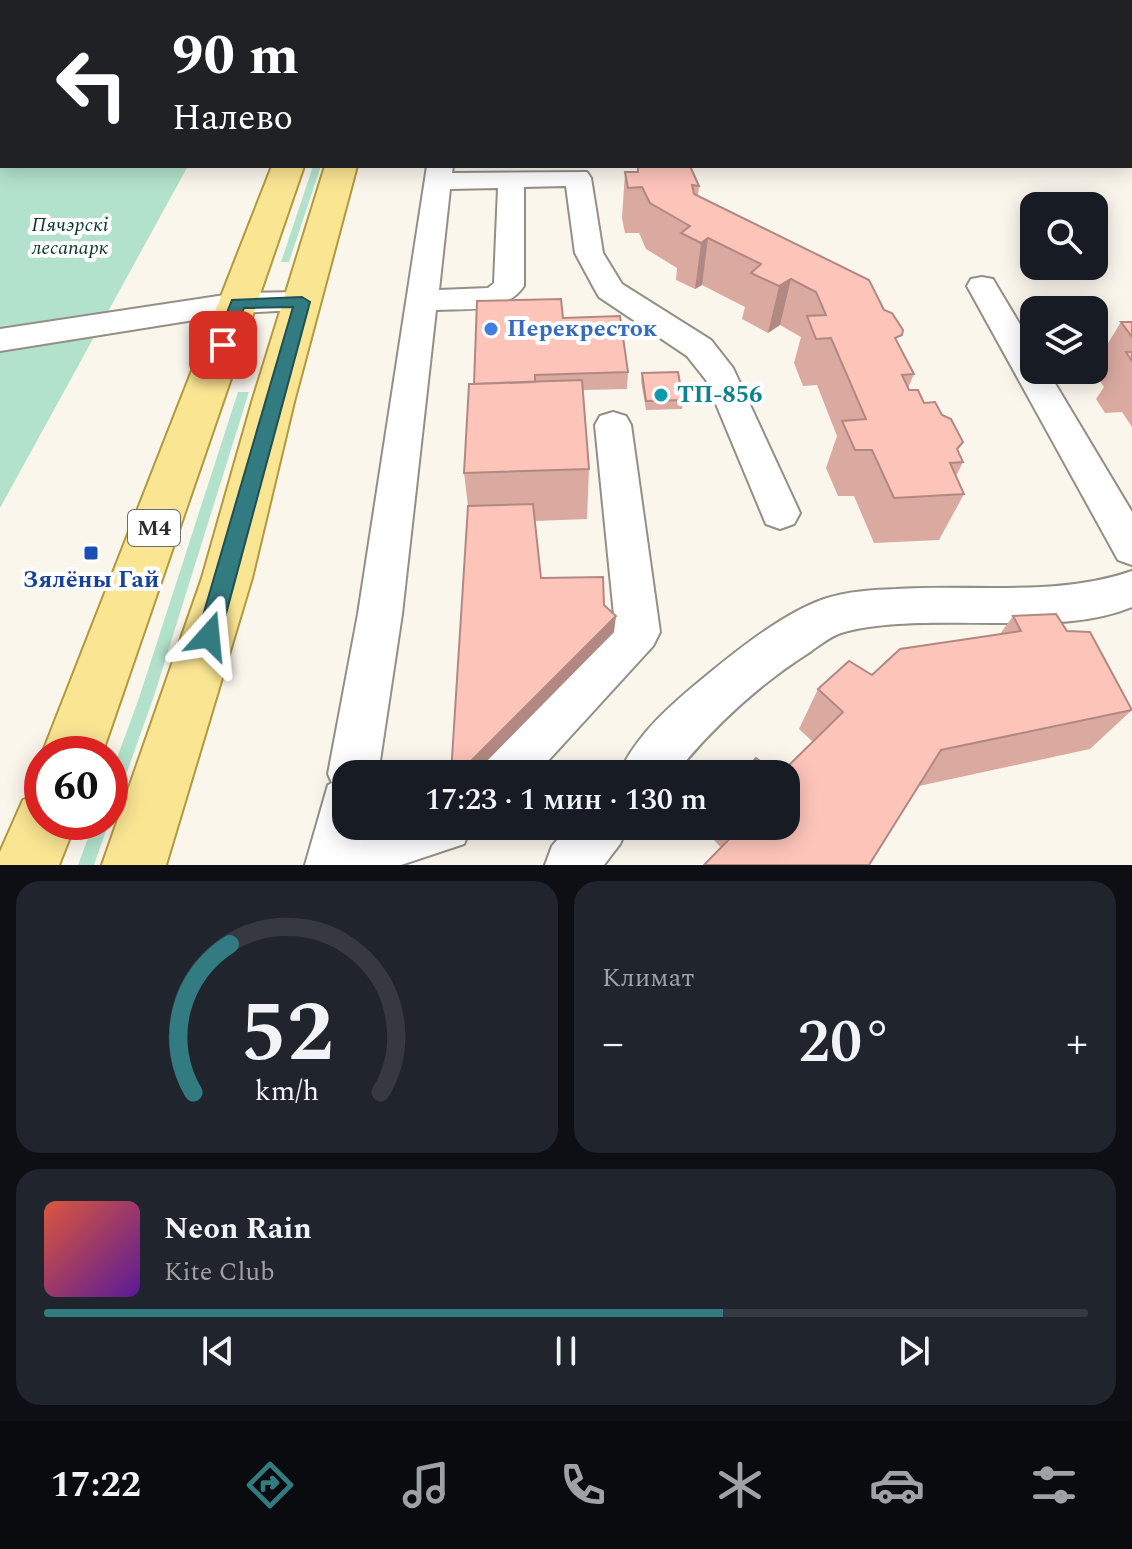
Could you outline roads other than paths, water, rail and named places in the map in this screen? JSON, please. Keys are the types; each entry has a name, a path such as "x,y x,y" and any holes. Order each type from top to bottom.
{"main road":[{"name":"М4","path":"79,736 287,168"},
{"path":"134,865 227,578 273,402 340,168"},
{"path":"27,865 37,840"}],"street":[{"path":"355,760 380,614 440,174 578,178 589,253 610,290 699,348 721,376 780,513"},
{"path":"422,301 496,297 509,286 497,175"},
{"path":"982,286 1132,548"},
{"path":"0,340 238,303 302,302"},
{"path":"515,760 638,632 613,425"},
{"path":"656,760 688,721 756,662 828,617 859,610 934,605 998,602 1073,604 1108,598 1132,589"},
{"path":"332,862 337,840"},
{"path":"332,862 402,840"},
{"path":"571,865 591,840"}],"place":[{"name":"Перекресток","path":"491,329"},
{"name":"ТП-856","path":"661,395"},
{"name":"Зялёны Гай","path":"91,553"}],"park label":[{"name":"Пячэрскі лесапарк","path":"70,236"}]}
